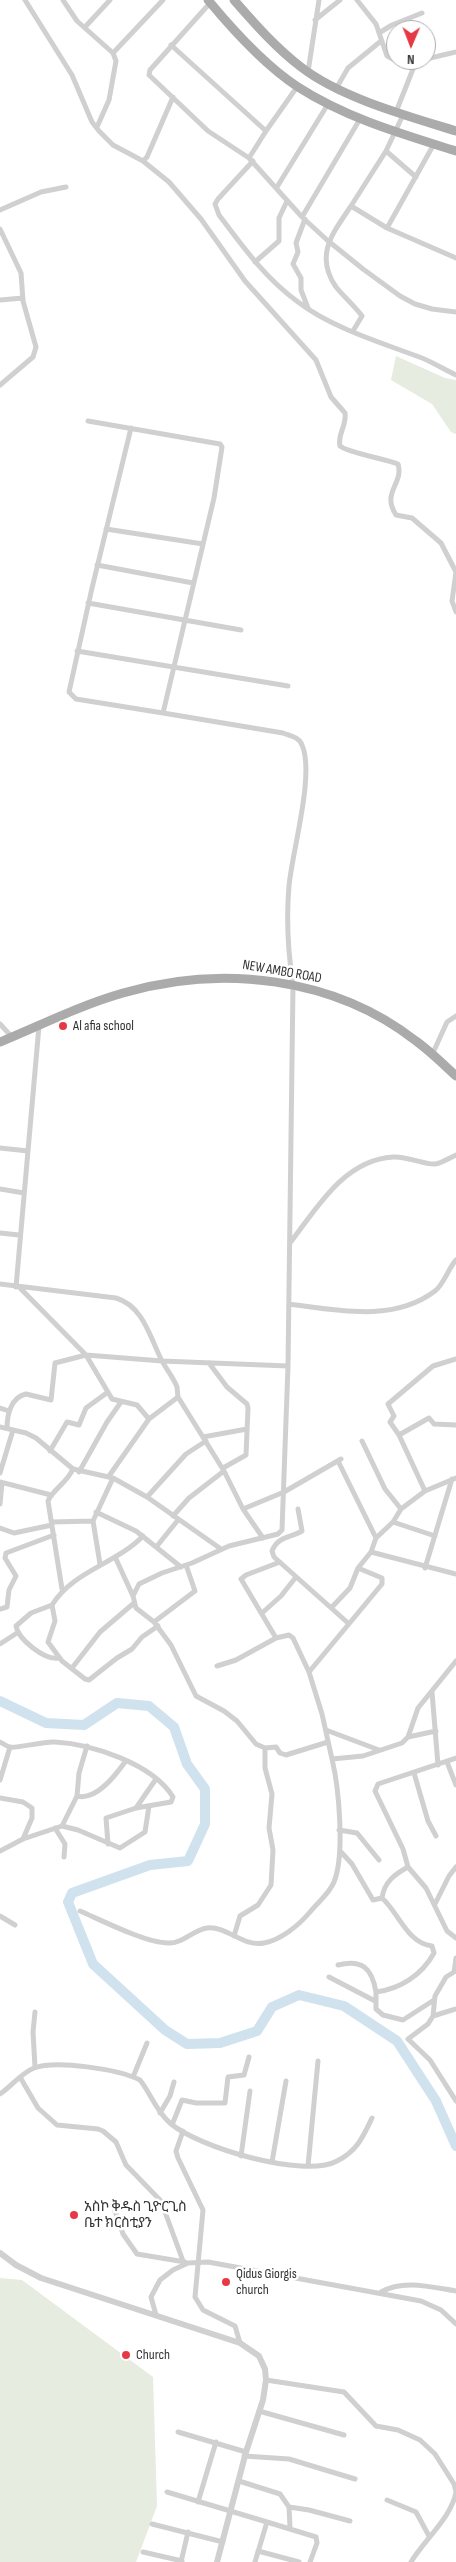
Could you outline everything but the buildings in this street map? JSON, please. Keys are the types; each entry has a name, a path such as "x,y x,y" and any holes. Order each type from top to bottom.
{"main road":[{"path":"234,0 272,43 308,72 337,87 400,113 456,131"},
{"path":"209,1 276,71 297,87 360,119 456,151"},
{"name":"NEW AMBO ROAD","path":"0,1042 122,993 167,982 240,977 326,994 383,1019 417,1041 456,1076"}],"street":[{"path":"25,0 68,68 96,127 114,145 143,161 175,189 201,219 245,281 316,360 331,397 345,413 343,428 338,437 340,446 348,451 361,452 398,464 400,473 390,493 392,508 396,514 412,518 441,543 456,572 452,601 456,612"},
{"path":"63,0 76,21 113,52 116,65 108,100 96,127"},
{"path":"85,27 110,0"},
{"path":"113,52 163,0"},
{"path":"308,72 318,0"},
{"path":"315,20 340,0"},
{"path":"357,0 376,24 386,54"},
{"path":"209,1 149,72 172,97 218,139 251,159 277,187 287,201 328,242 400,296 432,309 456,312"},
{"path":"379,34 392,25 422,13"},
{"path":"337,87 348,68 381,42"},
{"path":"171,45 266,131"},
{"path":"436,57 456,52"},
{"path":"353,331 362,316 334,284 326,261 328,242 386,151 396,131 413,70"},
{"path":"297,87 266,131 251,159 218,199 215,204 219,215 255,262 273,281 308,308 353,331 425,359 456,375"},
{"path":"143,161 147,157 172,97"},
{"path":"277,187 328,104"},
{"path":"308,308 301,290 301,278 293,264 297,254 296,243 304,218 360,119"},
{"path":"387,228 434,144"},
{"path":"386,151 416,177"},
{"path":"0,210 41,192 66,187"},
{"path":"255,262 279,241 279,218 287,201"},
{"path":"351,206 387,228 456,258"},
{"path":"0,229 20,274 22,298 34,334 36,351 33,357 0,385"},
{"path":"0,300 22,298"},
{"path":"88,421 220,444 222,447 223,452 163,712"},
{"path":"131,428 69,686 70,695 76,699 163,712 283,733 296,737 302,745 304,782 289,885 287,923 287,945 293,986 288,1366 282,1530 263,1538 221,1549 139,1584 133,1596"},
{"path":"106,529 202,544"},
{"path":"97,565 193,583"},
{"path":"88,603 240,630"},
{"path":"77,651 288,686"},
{"path":"432,1055 448,1022 456,1016"},
{"path":"0,1024 12,1037"},
{"path":"39,1026 19,1235 18,1287 86,1355 112,1399 137,1406 149,1419"},
{"path":"0,1148 28,1151"},
{"path":"290,1243 346,1175 370,1162 392,1157 406,1157 432,1164 456,1155"},
{"path":"0,1189 24,1193"},
{"path":"0,1233 19,1235"},
{"path":"289,1304 348,1311 380,1312 400,1308 418,1302 436,1290 456,1260"},
{"path":"0,1284 124,1300 138,1312 177,1387 178,1397 223,1470 243,1509 263,1538"},
{"path":"0,1473 10,1429 9,1412 22,1394 31,1394 51,1400 56,1363 86,1355 162,1361 288,1366"},
{"path":"425,1491 399,1434 390,1422 394,1416 388,1403 403,1393 433,1366 456,1359"},
{"path":"157,1546 189,1498 223,1470 246,1455 247,1404 227,1387 209,1363"},
{"path":"50,1451 67,1422 79,1424 86,1408 108,1392"},
{"path":"100,1564 94,1521 111,1477 149,1419 178,1397"},
{"path":"62,1589 48,1501 51,1495 66,1483 76,1471 121,1402"},
{"path":"0,1408 9,1412"},
{"path":"399,1434 429,1418 434,1424 456,1425"},
{"path":"0,1428 10,1429 36,1438 76,1471 111,1477 147,1497 221,1549"},
{"path":"147,1497 186,1454 204,1439 247,1429"},
{"path":"362,1441 386,1489 401,1509"},
{"path":"243,1509 284,1492 340,1460 376,1538"},
{"path":"332,1607 350,1588 358,1568 371,1552 376,1538 392,1522 401,1509 425,1491 454,1478"},
{"path":"425,1568 454,1478"},
{"path":"0,1504 1,1482 51,1495"},
{"path":"298,1509 302,1531 286,1536 275,1544 272,1552 280,1562 332,1607 348,1624"},
{"path":"52,1605 55,1621 48,1642 59,1658 85,1679 92,1679 117,1658 132,1649 156,1624 196,1591 183,1566 143,1536 96,1512"},
{"path":"0,1528 14,1533 52,1524 94,1521"},
{"path":"392,1522 435,1536"},
{"path":"0,1609 6,1607 9,1590 16,1576 2,1555 18,1547 54,1535"},
{"path":"59,1658 50,1658 24,1641 17,1633 16,1626 25,1617 52,1605 62,1589 100,1564 116,1559 143,1536"},
{"path":"371,1552 425,1568 456,1574"},
{"path":"116,1559 133,1596 134,1603 141,1614 156,1624 185,1670 196,1696 224,1711 237,1721 256,1744 265,1748 276,1747 280,1753 286,1754 328,1742"},
{"path":"276,1638 241,1579 246,1575 280,1562"},
{"path":"309,1672 383,1581 382,1578 358,1568"},
{"path":"262,1613 282,1596 296,1577"},
{"path":"72,1668 100,1632 134,1603"},
{"path":"0,1644 17,1633"},
{"path":"80,1911 145,1937 169,1944 206,1928 219,1929 243,1941 265,1943 289,1932 303,1920 333,1883 341,1852 337,1779 326,1730 309,1672 293,1638 289,1635 276,1638 236,1660 217,1666"},
{"path":"332,1759 363,1756 402,1743 408,1737 418,1708 456,1661"},
{"path":"432,1692 438,1765"},
{"path":"326,1730 380,1750"},
{"path":"408,1737 436,1731"},
{"path":"0,1742 10,1747 44,1742 87,1746 125,1762 156,1779 167,1788 173,1799 106,1818 108,1844"},
{"path":"62,1826 77,1796 79,1773 87,1746"},
{"path":"0,1780 10,1747"},
{"path":"234,1936 240,1916 258,1905 271,1885 273,1850 269,1828 272,1794 264,1768 265,1748"},
{"path":"456,1758 378,1784 375,1791 403,1849 408,1867 426,1888 447,1931 456,1938"},
{"path":"77,1796 88,1797 98,1792 125,1762"},
{"path":"447,1762 456,1785"},
{"path":"414,1773 426,1815 436,1836"},
{"path":"136,1808 156,1779"},
{"path":"0,1798 23,1802 32,1808 32,1818 22,1839"},
{"path":"0,1851 22,1839 62,1826 78,1830 120,1848 143,1835 148,1822 149,1806"},
{"path":"55,1828 65,1844 64,1857"},
{"path":"339,1830 358,1833 379,1860"},
{"path":"341,1852 352,1864 373,1900 382,1898"},
{"path":"382,1898 386,1884 395,1874 408,1867"},
{"path":"435,1904 449,1876 456,1867"},
{"path":"376,1992 397,1988 418,1973 434,1953 432,1946 415,1941 391,1906 382,1898"},
{"path":"0,1916 15,1925"},
{"path":"456,1958 454,1972 446,1976 434,2000 433,2016 425,2028 408,2040 430,2060 441,2075 449,2093 456,2101"},
{"path":"338,1965 355,1962 362,1965 371,1974 376,1992 376,2009 383,2015 403,2020 434,2000"},
{"path":"329,1977 375,2001"},
{"path":"433,2016 456,2009"},
{"path":"35,2012 33,2032 35,2067"},
{"path":"133,2077 146,2043"},
{"path":"172,2125 182,2100 196,2103 225,2103 228,2077 244,2075 249,2056"},
{"path":"308,2166 318,2061"},
{"path":"0,2094 35,2067 100,2067 133,2077 142,2082 160,2114 172,2125 183,2131 241,2156 308,2166 329,2165 358,2147 372,2118"},
{"path":"20,2077 38,2108 57,2125 98,2129 116,2142 126,2165 161,2201 186,2262"},
{"path":"272,2162 286,2081"},
{"path":"160,2114 170,2096 174,2082"},
{"path":"449,2093 456,2089"},
{"path":"241,2156 250,2091"},
{"path":"183,2131 176,2151 203,2210 199,2262 194,2292 198,2302 207,2313 226,2320 235,2326 240,2343"},
{"path":"115,2211 123,2234 137,2254 186,2262 224,2263 261,2272 380,2292 431,2305 441,2310 456,2324"},
{"path":"0,2253 16,2266 41,2278 240,2343 259,2356 265,2369 266,2380 217,2562"},
{"path":"156,2315 151,2297 155,2286 186,2262"},
{"path":"380,2292 390,2287 406,2284 456,2291"},
{"path":"266,2380 344,2392 376,2426 381,2429 398,2430 420,2440 434,2454 456,2492 446,2515 411,2562"},
{"path":"259,2411 344,2435"},
{"path":"178,2432 216,2442 245,2454 289,2459 355,2479"},
{"path":"198,2502 216,2442"},
{"path":"239,2481 276,2491 283,2497 289,2507 290,2527"},
{"path":"167,2492 231,2513 290,2527 316,2537 317,2543 310,2562"},
{"path":"387,2500 416,2512 429,2536"},
{"path":"289,2507 350,2521"},
{"path":"255,2562 267,2522"},
{"path":"152,2524 223,2542"},
{"path":"144,2552 182,2562 188,2532"},
{"path":"258,2551 299,2562"}],"shaded area":[{"path":"396,356 445,378 456,380 456,434 451,432 432,404 391,380"},
{"path":"0,2278 22,2280 153,2377 157,2506 136,2562 0,2562"}],"waterway":[{"path":"0,1701 46,1723 84,1725 117,1703 149,1706 174,1727 187,1764 205,1789 205,1824 188,1861 150,1865 72,1893 68,1902 93,1964 165,2030 187,2044 220,2043 257,2031 272,2007 299,1995 344,2006 397,2041 436,2101 456,2146"}],"place":[{"name":"Al afia school","path":"63,1026"},
{"name":"አስኮ ቅዱስ ጊዮርጊስ ቤተ ክርስቲያን","path":"74,2215"},
{"name":"Qidus Giorgis church","path":"226,2282"},
{"name":"Church","path":"126,2355"}]}
